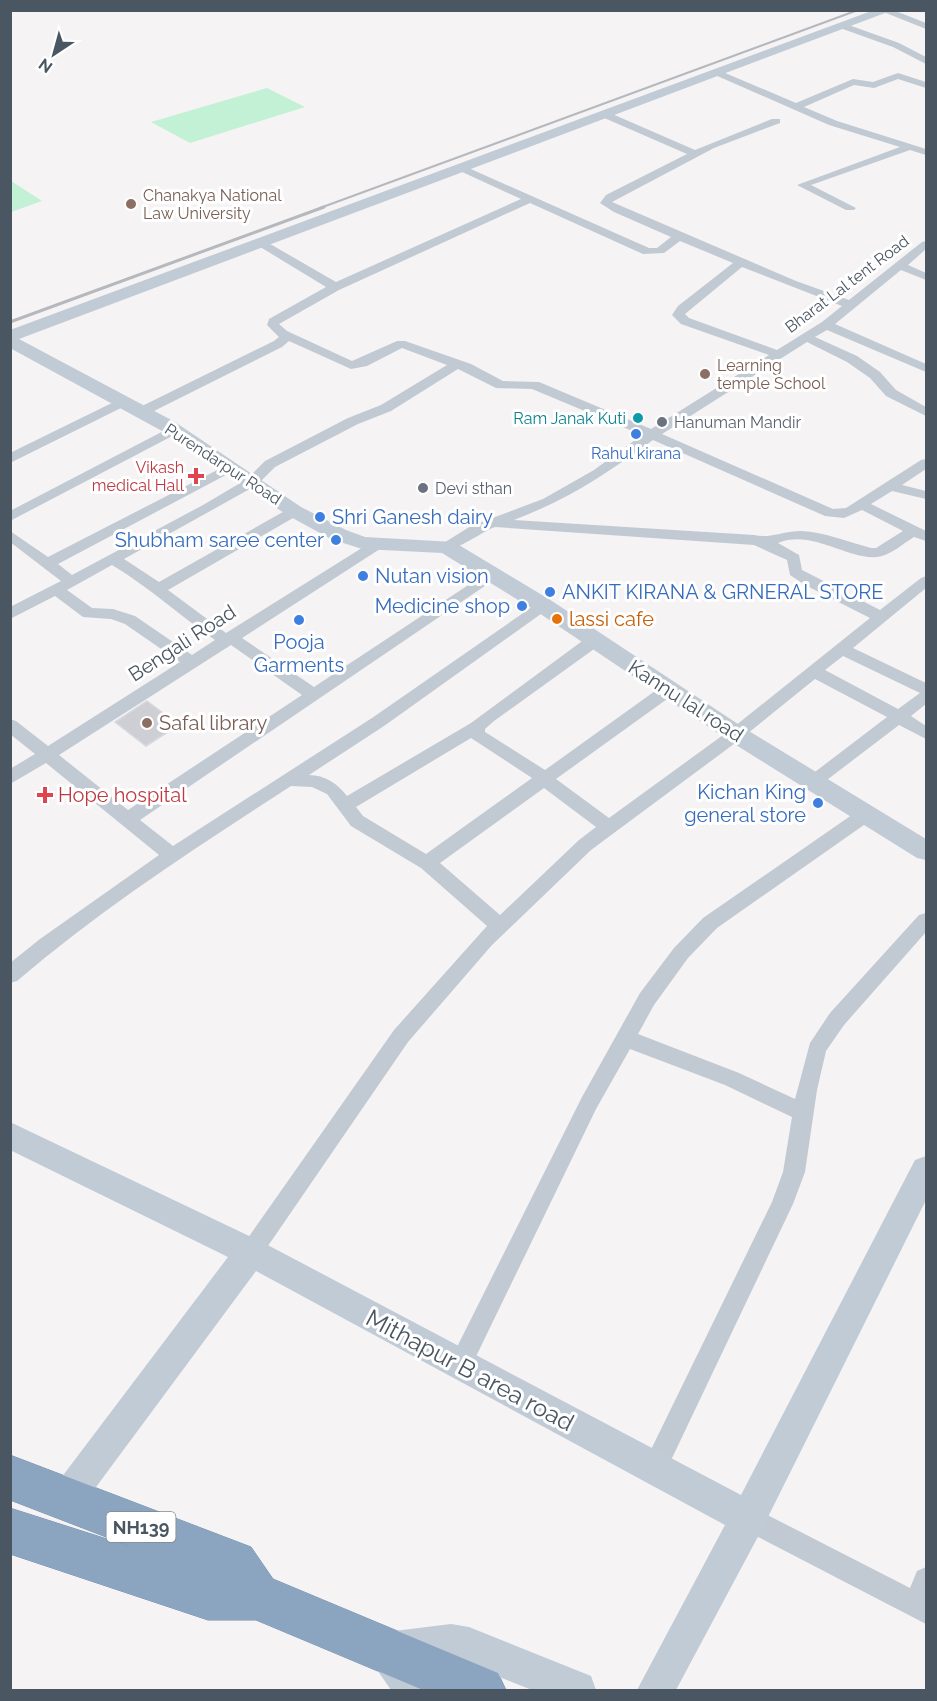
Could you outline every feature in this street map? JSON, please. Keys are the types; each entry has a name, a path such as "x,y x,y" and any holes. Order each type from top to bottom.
{"highway":[{"name":"NH139","path":"10,1477 234,1564 256,1596"},
{"path":"24,1535 67,1498"},
{"name":"NH139","path":"24,1535 208,1596 256,1596 480,1690"}],"street":[{"path":"12,339 261,243 886,11 927,26"},
{"path":"843,26 896,45 927,61"},
{"path":"718,73 738,79 839,126 927,152"},
{"path":"795,107 853,82 874,85 897,76 927,85"},
{"path":"884,81 917,94"},
{"path":"606,115 694,153"},
{"path":"776,121 694,153 606,199 606,203 741,262 851,305"},
{"path":"850,208 802,185 910,147"},
{"path":"464,168 651,253 660,251 679,236"},
{"path":"529,199 335,287 273,322 273,325 284,334 351,365 362,363 401,344 457,364 501,385 534,385 653,434 830,513 844,514 862,506 927,463"},
{"path":"261,243 335,287"},
{"name":"Bharat Lal tent Road","path":"447,547 464,535 560,496 599,473 701,402 780,356 826,325 927,244"},
{"path":"741,262 682,309 678,315 685,321 780,356"},
{"path":"898,265 927,277"},
{"path":"826,325 927,368"},
{"path":"141,412 278,344 286,337 284,334"},
{"path":"807,338 852,359 875,375 891,393 927,412"},
{"name":"Purendarpur Road","path":"12,339 172,430 295,511 348,539 378,544 447,547"},
{"path":"10,614 114,560 252,482 270,464 353,421 386,408 457,364"},
{"path":"10,459 122,402"},
{"path":"10,516 172,430"},
{"path":"48,564 232,468"},
{"path":"889,486 927,495"},
{"path":"862,506 920,534"},
{"path":"158,589 295,511"},
{"path":"492,523 740,538 766,543 794,558 795,572 801,577 880,617"},
{"path":"766,543 788,535 809,537 871,553 880,552 920,534"},
{"path":"10,535 72,582"},
{"name":"Bengali Road","path":"10,777 378,544"},
{"name":"Kannu lal road","path":"447,547 544,606 736,734 865,815 926,849"},
{"path":"114,560 134,570 186,613 314,694"},
{"path":"128,819 493,575"},
{"path":"67,1498 251,1252 407,1029 468,958 585,845 736,734 927,580"},
{"path":"57,590 88,613 123,616 191,662"},
{"path":"10,975 47,944 172,855 378,722 544,606"},
{"path":"346,805 378,782 425,759 477,727 595,640"},
{"path":"840,648 927,689"},
{"path":"813,671 900,716 927,733"},
{"path":"427,863 668,690"},
{"path":"813,782 927,696"},
{"path":"10,725 172,855"},
{"path":"477,727 477,735 486,742 544,778 587,813 609,827"},
{"path":"288,780 315,781 333,790 346,805 350,814 368,828 427,863 501,926"},
{"path":"460,1365 589,1103 658,984 681,953 710,923 865,815"},
{"path":"654,1468 782,1204 794,1172 807,1090 817,1049 825,1035 927,920"},
{"path":"625,1038 732,1079 805,1113"},
{"name":"Mithapur B area road","path":"10,1135 251,1252 921,1608"},
{"path":"656,1690 748,1518 927,1170"},
{"path":"921,1608 927,1580"},
{"path":"414,1690 386,1652 451,1643 469,1646 577,1690"}],"green space":[{"path":"267,88 305,107 190,143 151,122"},
{"path":"11,181 42,201 11,212"}],"building":[{"name":"Safal library","path":"147,701 179,725 146,746 115,722"}],"railway":[{"path":"320,208 858,10"},
{"path":"10,322 324,207"}],"place":[{"name":"Chanakya National Law University","path":"131,204"},
{"name":"Learning temple School","path":"705,374"},
{"name":"Ram Janak Kuti","path":"638,418"},
{"name":"Hanuman Mandir","path":"662,422"},
{"name":"Rahul kirana","path":"636,434"},
{"name":"Vikash medical Hall","path":"196,476"},
{"name":"Devi sthan","path":"423,488"},
{"name":"Shri Ganesh dairy","path":"320,517"},
{"name":"Shubham saree center","path":"336,540"},
{"name":"Nutan vision","path":"363,576"},
{"name":"ANKIT KIRANA & GRNERAL STORE","path":"550,592"},
{"name":"Medicine shop","path":"522,606"},
{"name":"lassi cafe","path":"557,619"},
{"name":"Pooja Garments","path":"299,620"},
{"name":"Safal library","path":"147,723"},
{"name":"Hope hospital","path":"45,795"},
{"name":"Kichan King general store","path":"818,803"}]}
